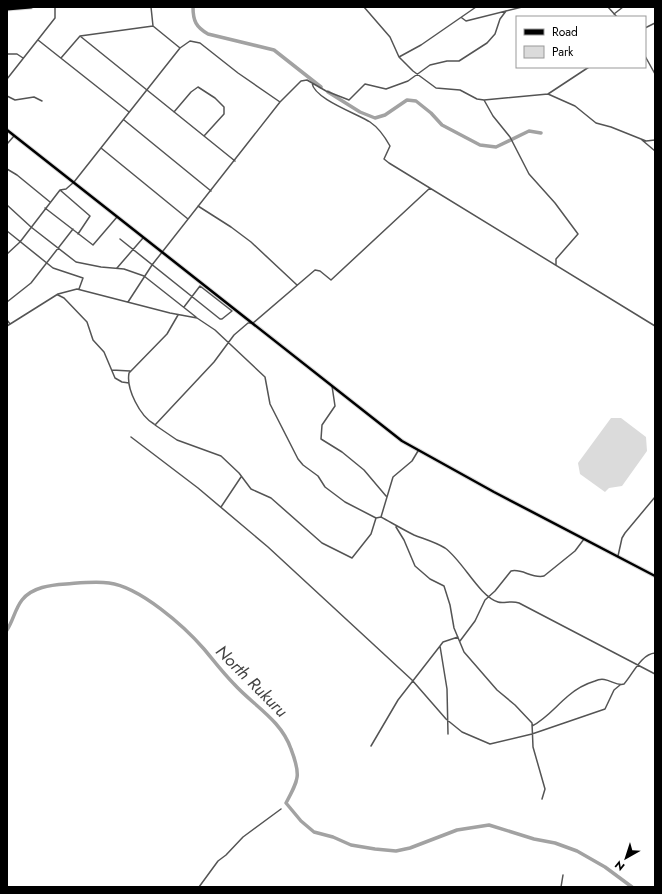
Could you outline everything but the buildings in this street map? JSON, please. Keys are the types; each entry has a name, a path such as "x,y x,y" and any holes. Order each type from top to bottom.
{"highway":[{"path":"7,9 32,7"}],"main road":[{"path":"7,130 163,252 201,284 418,451 655,576"}],"street":[{"path":"7,79 55,18 55,7"},
{"path":"151,7 153,26 180,48"},
{"path":"364,7 390,38 399,57 417,74 436,88 460,90 477,99 484,100 548,94 587,68"},
{"path":"399,57 476,7"},
{"path":"461,17 465,21 468,21 522,7"},
{"path":"608,7 614,14 624,7"},
{"path":"128,302 144,276 188,218 235,161 280,102 303,80 307,80 338,97 349,100 363,84 386,89 406,82 426,67 436,63 447,60 459,61 483,46 495,34 500,19 506,11"},
{"path":"646,28 655,23"},
{"path":"61,58 80,36 153,26"},
{"path":"80,36 235,161"},
{"path":"38,40 129,112"},
{"path":"7,254 20,242 30,227 60,190 69,187 74,182 180,48 190,41 200,43 238,73 280,102"},
{"path":"7,54 17,54 23,58"},
{"path":"646,58 655,74"},
{"path":"312,83 313,88 323,97 372,123 390,146 384,160 655,326"},
{"path":"174,112 191,92 198,87 215,98 224,107 224,114 204,136"},
{"path":"548,94 575,106 596,123 611,127 646,141 655,140"},
{"path":"7,96 15,100 34,97 42,101"},
{"path":"484,100 493,116 513,143 529,174 557,206 578,234 556,259 556,265"},
{"path":"123,120 211,191"},
{"path":"7,144 14,136"},
{"path":"640,138 655,151"},
{"path":"101,148 188,218"},
{"path":"7,169 17,175 50,202"},
{"path":"155,425 214,362 229,342 248,323 253,323 297,285 317,270 331,280 430,188"},
{"path":"60,190 90,216 78,234"},
{"path":"7,205 30,227 80,264 117,268 144,276 229,342 265,377 270,404 300,462 318,476 325,487 345,502 376,518 381,517 446,549 466,569 488,597 500,603 512,601 519,603 655,674"},
{"path":"198,206 232,227 251,242 297,285"},
{"path":"45,208 91,245 94,245 118,217"},
{"path":"7,302 31,283 45,262 73,230"},
{"path":"7,231 56,270 82,278 80,289"},
{"path":"117,268 144,238"},
{"path":"120,239 133,250 192,297 220,319 230,314 232,311 201,284 192,297 184,306"},
{"path":"7,326 58,294 80,289 178,316 197,318"},
{"path":"58,294 64,298 87,322 93,340 104,352 115,378 122,382 129,383"},
{"path":"178,316 166,334 130,371 129,383 140,410 145,417 177,440 216,453 242,476 251,489 271,498 322,543 352,558 370,534 376,518"},
{"path":"7,320 10,324"},
{"path":"112,370 130,371"},
{"path":"332,386 335,406 324,422 320,437 342,452 364,470 386,496"},
{"path":"131,437 221,507 268,547 412,680 448,721 462,732 490,744 532,734 605,709 614,690 620,685 624,684 638,665 647,656 655,653"},
{"path":"381,517 386,496 393,477 412,461 418,451"},
{"path":"221,507 242,476"},
{"path":"618,556 622,538 625,533 655,497"},
{"path":"395,525 404,540 415,566 430,579 444,586 462,648 472,662 497,690 525,716 532,726 533,747 545,787 542,799"},
{"path":"460,641 475,621 488,597 513,570 538,577 548,574 574,551 584,539"},
{"path":"371,746 386,718 412,680 443,642 458,637"},
{"path":"440,646 447,689 448,734"},
{"path":"532,726 550,713 569,695 592,682 606,679 620,685"},
{"path":"199,887 218,861 226,855 243,837 281,808"},
{"path":"561,887 563,875"}],"green space":[{"path":"611,418 621,418 646,437 647,451 622,486 609,488 605,492 580,474 578,463"}],"waterway":[{"path":"193,7 196,23 208,34 274,50 321,87"},
{"path":"328,92 360,112 375,118 385,115 407,100 416,101 431,113 442,125 480,145 496,147 529,131 541,133"},
{"name":"North Rukuru","path":"7,630 22,600 36,589 54,585 88,582 109,583 121,586 147,600 173,619 204,649 230,680 274,721 281,730 291,749 297,771 294,788 286,803 301,821 314,832 333,837 351,845 396,851 410,848 457,830 489,825 534,839 555,843 577,851 605,867 632,887"}]}
